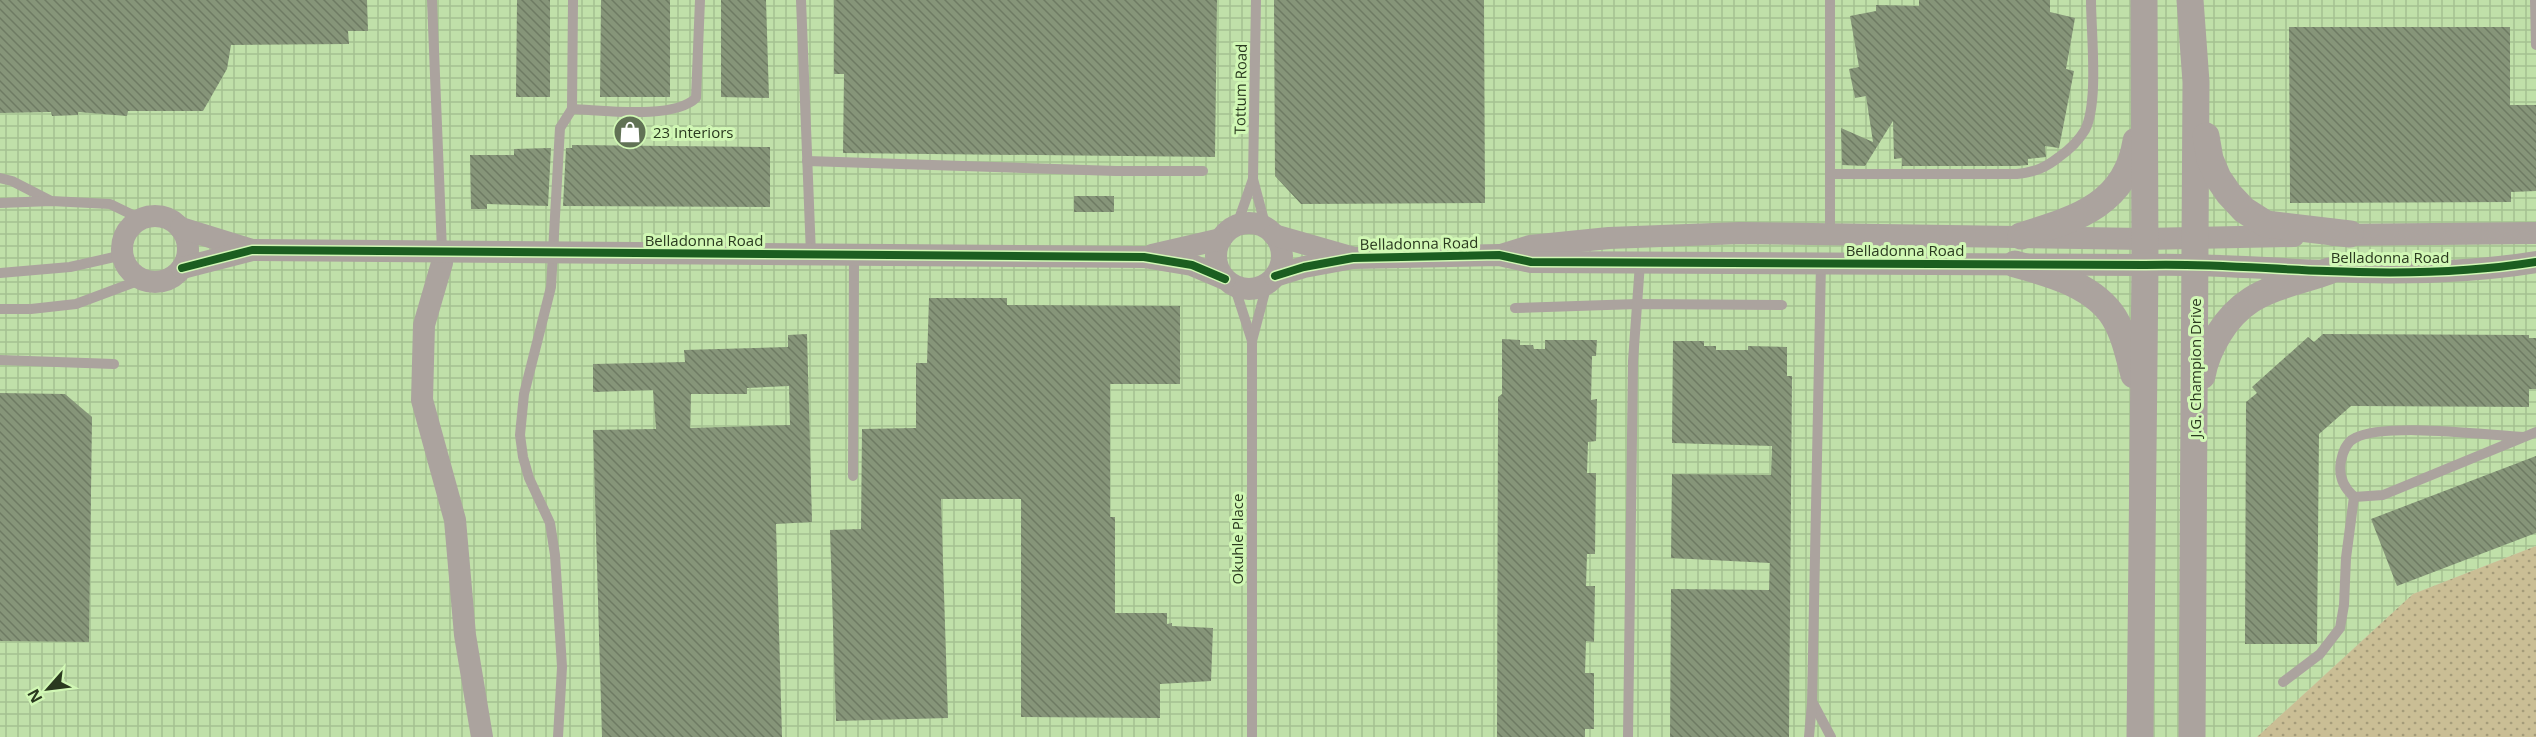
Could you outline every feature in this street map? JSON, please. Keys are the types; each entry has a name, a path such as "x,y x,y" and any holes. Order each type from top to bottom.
{"street":[{"path":"2140,737 2145,252 2144,0"},
{"name":"J.G. Champion Drive","path":"2190,0 2196,82 2192,737"},
{"path":"2021,236 2085,213 2100,204 2126,175 2133,158 2145,79"},
{"path":"2196,82 2210,159 2218,178 2244,210 2266,224 2350,234"},
{"name":"Belladonna Road","path":"141,219 162,216 181,228 252,250"},
{"path":"141,219 132,225 126,234 123,255 134,273 143,279"},
{"name":"Belladonna Road","path":"1144,257 1257,224 1270,232 1353,258"},
{"path":"181,228 188,248 187,259 182,268"},
{"path":"1229,232 1217,249 1216,260 1219,270 1230,282"},
{"path":"1270,232 1282,255 1271,280"},
{"name":"Belladonna Road","path":"143,279 164,280 174,276 182,268 252,250 1144,257 1192,265 1246,289 1257,288 1271,280 1353,258 1499,255 1531,262 2015,264 2145,252 2196,251 2350,234 2448,235 2536,232"},
{"name":"Belladonna Road","path":"1499,255 1530,246 1609,238 1740,233 1830,236 2021,236 2145,252"},
{"path":"442,251 442,263 424,325 422,400 455,520 465,635 482,737"},
{"name":"Belladonna Road","path":"2196,251 2329,271 2450,271 2536,262"},
{"path":"2015,264 2044,272 2079,287 2110,312 2127,350 2143,411"},
{"path":"2195,413 2205,363 2216,339 2233,316 2250,300 2329,271"}],"lane":[{"path":"432,0 442,251"},
{"path":"558,737 562,668 555,555 550,523 529,478 520,435 524,394 550,287 560,128 573,109 573,0"},
{"path":"573,109 663,111 691,103 696,98 700,0"},
{"path":"801,0 811,255"},
{"name":"Tottum Road","path":"1256,0 1253,179 1270,232"},
{"path":"1830,0 1830,236"},
{"path":"1830,174 2017,174 2035,172 2047,166 2069,150 2085,130 2092,109 2091,0"},
{"path":"2535,0 2536,45"},
{"path":"807,161 1203,171"},
{"path":"0,178 12,181 51,201"},
{"name":"Tottum Road","path":"1229,232 1253,179"},
{"path":"0,203 51,201 110,204 141,219"},
{"path":"0,273 70,267 123,255"},
{"path":"853,476 854,255"},
{"path":"1628,737 1633,361 1640,263"},
{"path":"1809,737 1812,703 1821,263"},
{"path":"0,309 31,309 76,304 143,279"},
{"name":"Okuhle Place","path":"1252,737 1252,341 1271,280"},
{"name":"Okuhle Place","path":"1230,282 1252,341"},
{"path":"1515,308 1637,303 1782,305"},
{"path":"0,360 114,364"},
{"path":"2354,498 2347,491 2341,478 2341,461 2345,446 2353,439 2380,430 2524,437"},
{"path":"2354,498 2383,495 2536,432"},
{"path":"2283,682 2320,654 2340,628 2354,498"},
{"path":"1812,703 1831,737"}],"shaded area":[{"path":"0,0 2536,0 2536,546 2413,594 2257,737 0,737"},
{"path":"2536,546 2536,737 2257,737 2413,594"}],"building":[{"path":"0,0 367,0 368,31 348,31 349,44 231,45 227,69 203,111 128,111 127,116 78,112 78,115 52,116 51,112 0,113"},
{"path":"517,0 550,0 550,97 516,97"},
{"path":"601,0 670,0 670,97 600,97"},
{"path":"721,0 766,0 769,98 721,97"},
{"path":"834,0 1217,0 1215,157 843,153 844,74 834,74"},
{"path":"1274,0 1484,0 1485,203 1301,204 1275,176"},
{"path":"1919,0 2050,0 2050,12 2075,18 2066,69 2074,71 2059,148 2045,146 2046,157 2028,159 2028,165 1902,166 1902,158 1894,159 1893,121 1865,166 1842,165 1841,128 1873,142 1866,96 1855,98 1849,69 1859,67 1850,16 1876,11 1876,5 1919,6"},
{"path":"2289,27 2510,27 2510,105 2536,105 2536,191 2511,192 2511,202 2290,203"},
{"path":"572,145 770,147 770,207 563,206 566,148 572,148"},
{"path":"551,148 548,206 487,204 487,209 471,209 470,155 514,155 514,149"},
{"path":"1074,196 1114,196 1114,212 1074,212"},
{"path":"929,298 1007,298 1007,305 1180,306 1180,384 1110,384 1110,517 1115,517 1115,613 1167,613 1167,624 1172,623 1172,626 1213,628 1211,681 1160,684 1160,718 1021,717 1021,499 941,499 948,718 836,721 830,530 861,529 862,429 916,428 916,363 927,363"},
{"path":"807,334 812,522 776,524 782,737 602,737 593,430 656,429 653,390 593,392 593,364 685,362 684,350 788,347 788,335","holes":["789,386 790,425 690,428 691,394 747,394 747,388"]},
{"path":"2323,334 2529,335 2529,338 2536,338 2536,389 2529,389 2529,407 2351,406 2319,434 2317,644 2245,644 2246,402 2257,393 2252,387 2308,337 2314,342"},
{"path":"1502,339 1520,340 1520,345 1533,345 1534,349 1545,349 1545,340 1597,340 1596,356 1592,356 1591,400 1597,399 1596,441 1588,442 1587,473 1596,473 1595,554 1587,554 1586,586 1595,586 1594,642 1586,641 1585,673 1594,673 1594,729 1585,729 1585,737 1497,737 1498,397 1502,394"},
{"path":"1673,341 1704,341 1704,346 1716,346 1716,350 1748,350 1748,346 1787,347 1787,376 1792,376 1789,737 1670,737 1671,589 1769,590 1770,563 1671,558 1672,474 1771,475 1772,446 1672,443"},
{"path":"0,393 65,394 92,417 89,642 0,641"},
{"path":"2536,456 2536,533 2397,586 2371,519"}],"cycle path":[{"path":"182,268 252,250 1144,257 1192,265 1225,279"},
{"path":"1275,276 1304,267 1353,258 1499,255 1531,262 2191,265 2379,272 2432,272 2536,262"}],"place":[{"name":"23 Interiors","path":"630,132"}]}
